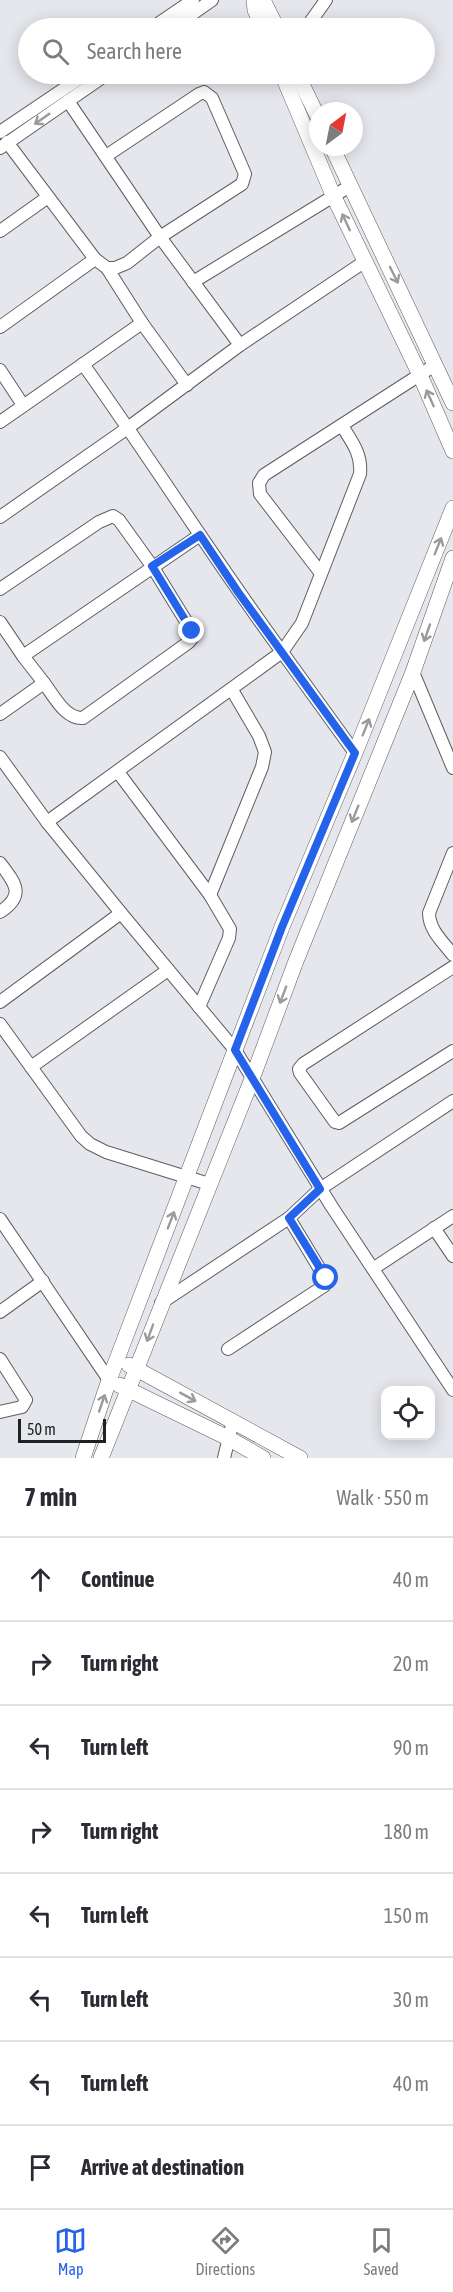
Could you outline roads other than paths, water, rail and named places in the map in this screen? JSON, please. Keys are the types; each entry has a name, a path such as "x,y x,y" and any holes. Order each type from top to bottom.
{"street":[{"path":"167,18 193,0"},
{"path":"186,18 212,0"},
{"path":"254,0 259,18"},
{"path":"263,0 272,18"},
{"path":"313,18 326,0"},
{"path":"2,141 73,84"},
{"path":"2,141 92,84"},
{"path":"286,84 333,195 420,375 453,452"},
{"path":"302,84 311,102"},
{"path":"106,156 199,93 208,94 212,98 245,174 243,184 160,237 127,263 115,268 106,268"},
{"path":"68,100 160,237 240,345"},
{"path":"2,141 95,259 106,268 142,323 188,385"},
{"path":"336,156 453,403"},
{"path":"193,282 350,186"},
{"path":"0,231 48,197"},
{"path":"0,327 95,259"},
{"path":"0,517 188,385 240,345 364,262"},
{"path":"0,422 142,323"},
{"path":"83,364 129,427 200,535 355,753"},
{"path":"320,572 260,494 259,483 264,475 435,365"},
{"path":"0,370 23,405"},
{"path":"47,822 282,652 302,623 360,474 361,463 357,450 342,426"},
{"path":"82,1458 109,1380 282,927 355,753 453,508"},
{"path":"0,589 107,517 113,516 119,520 152,566 192,631 193,637 83,718 75,718 69,715 0,622"},
{"path":"23,656 200,535"},
{"path":"101,1458 252,1079 296,961 413,672 453,558"},
{"path":"413,672 453,768"},
{"path":"0,714 44,683"},
{"path":"210,895 262,767 265,752 259,736 232,690"},
{"path":"0,757 47,822 235,1050 320,1189 453,1390"},
{"path":"118,772 210,895 231,929 199,1007"},
{"path":"453,853 429,913 429,922 434,931 453,956"},
{"path":"0,863 16,888 16,898 0,912"},
{"path":"0,1002 121,913"},
{"path":"453,967 303,1064 299,1069 335,1122 339,1123 453,1051"},
{"path":"31,1067 168,970"},
{"path":"0,1024 81,1136 90,1144 106,1152 209,1184"},
{"path":"161,1303 289,1218 320,1189 453,1101"},
{"path":"374,1268 453,1216"},
{"path":"228,1349 324,1286 324,1276 289,1218"},
{"path":"0,1219 109,1380 228,1438 263,1458"},
{"path":"434,1228 453,1256"},
{"path":"0,1312 43,1281"},
{"path":"0,1359 26,1400 18,1409 0,1412"},
{"path":"118,1359 300,1458"},
{"path":"224,1458 233,1421"}]}
